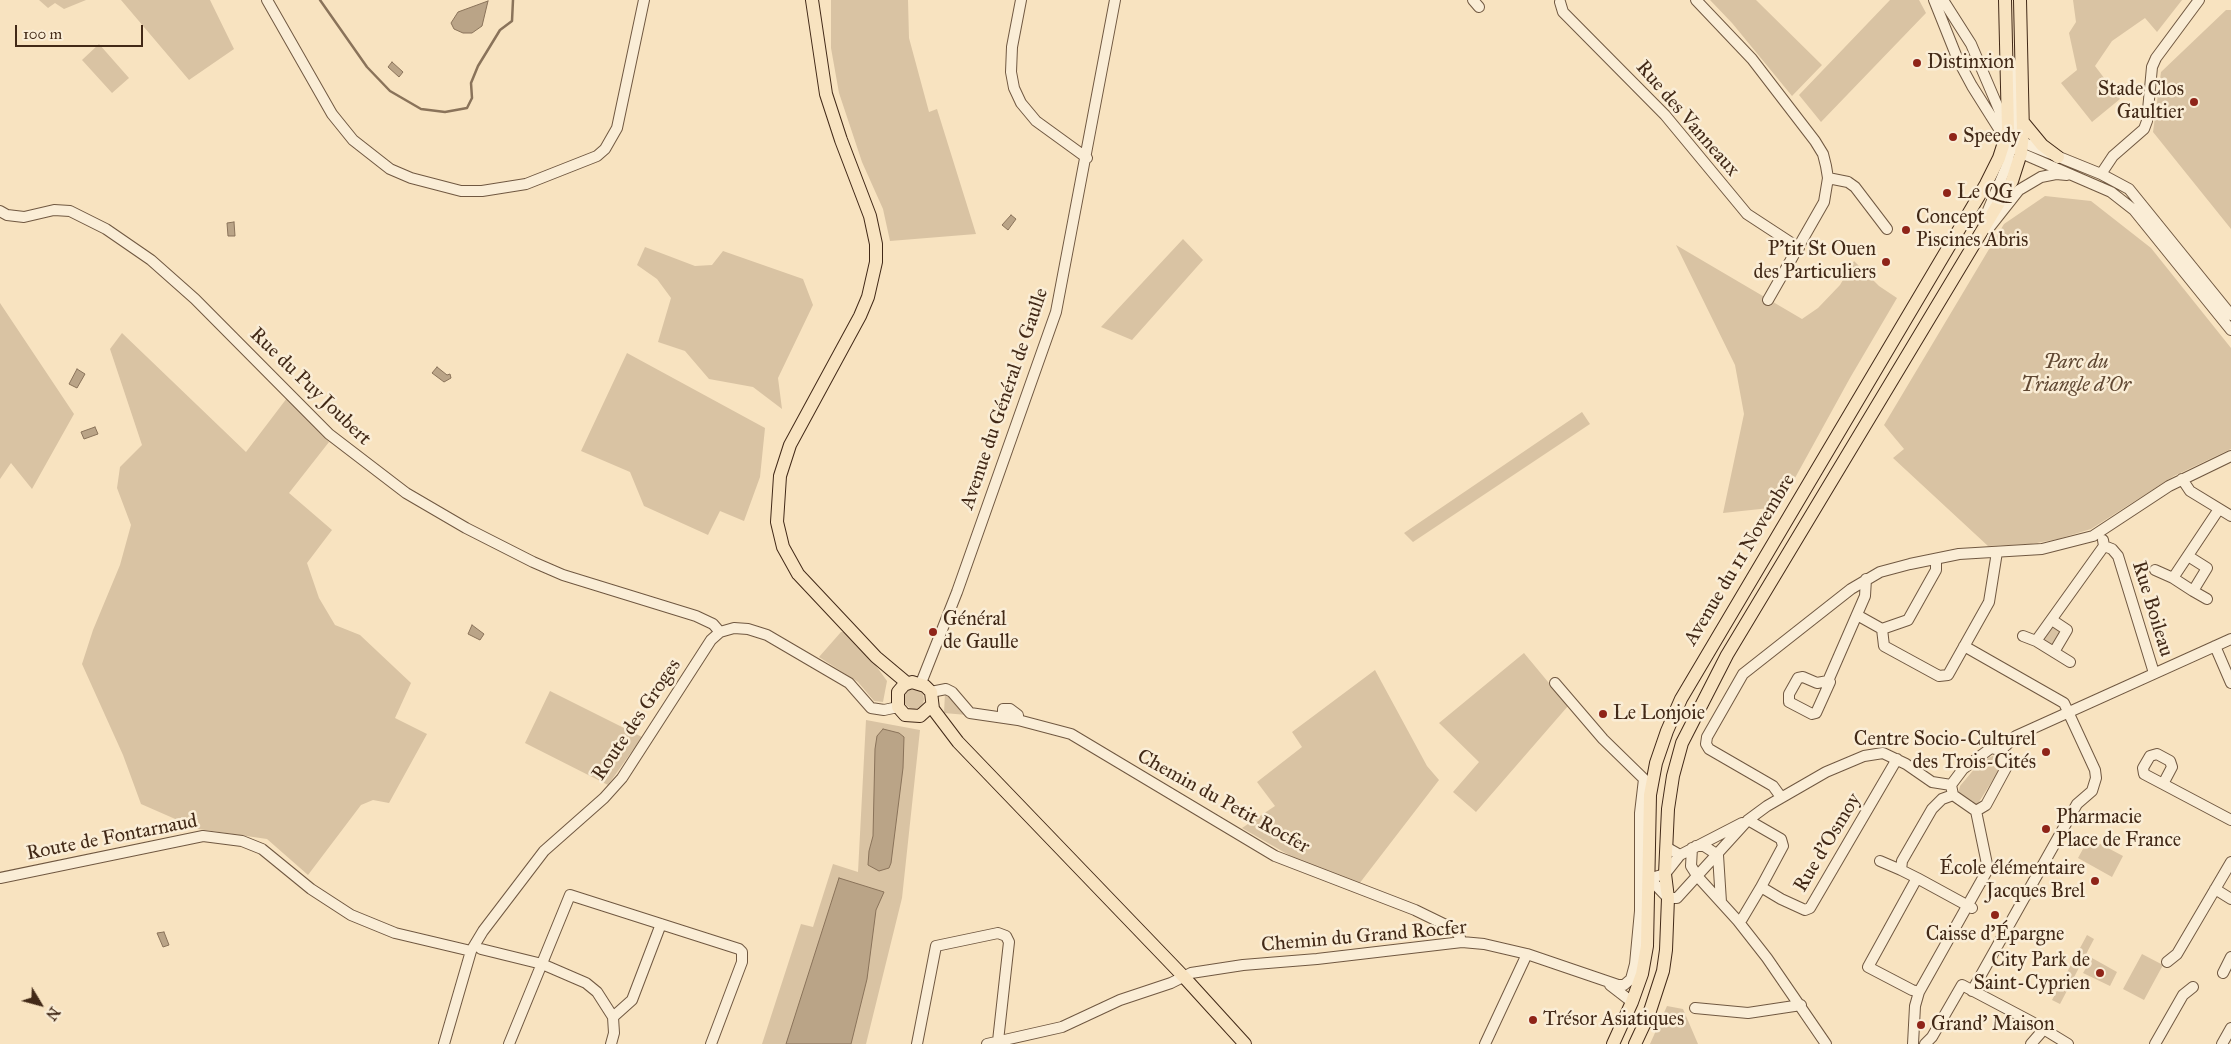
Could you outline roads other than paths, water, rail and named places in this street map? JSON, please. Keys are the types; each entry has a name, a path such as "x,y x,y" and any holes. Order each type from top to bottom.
{"main road":[{"path":"812,0 826,94 874,230 876,262 868,297 860,316 797,430 784,459 778,490 777,522 783,547 798,574 903,687"},
{"path":"816,31 818,0"},
{"path":"2005,0 2016,138"},
{"path":"2016,138 2020,0"},
{"path":"2016,138 2042,146 2058,156"},
{"name":"Avenue du 11 Novembre","path":"1635,1044 1649,1014 1663,972 1668,930 1668,898 1665,874 1668,810 1673,776 1682,744 1700,705 1762,595 2012,180 2016,138"},
{"name":"Avenue du 11 Novembre","path":"1613,1044 1642,974 1647,946 1645,880 1650,795 1656,763 1681,698 1986,184 2016,138"},
{"path":"903,687 921,683 930,692 931,706 958,742 1184,977 1245,1044"},
{"path":"903,687 898,707 905,715 920,716 931,721 958,742"},
{"path":"920,716 931,706"}],"street":[{"path":"267,0 332,114 353,140 390,169 411,178 461,191 482,191 526,184 597,156 611,142 617,128 644,0"},
{"path":"1021,0 1012,47 1011,72 1014,88 1021,103 1036,122 1086,158"},
{"name":"Avenue du Général de Gaulle","path":"921,683 960,582 1047,342 1065,274 1115,0"},
{"path":"1696,0 1752,59 1823,154 1828,178 1824,202 1768,300"},
{"path":"1934,0 1967,78 2016,138 2070,175 2111,192 2134,210 2231,330"},
{"path":"1942,0 1971,44 2016,138 2118,181 2135,194 2231,315"},
{"path":"2101,174 2113,156 2144,129 2147,121 2152,67 2156,58 2200,0"},
{"name":"Rue des Vanneaux","path":"1557,1 1563,12 1665,116 1746,214 1799,248"},
{"path":"1968,255 2019,190 2041,177 2056,174 2070,175"},
{"path":"1828,178 1848,182 1855,187 1886,229"},
{"name":"Rue du Puy Joubert","path":"0,211 24,217 54,210 70,211 106,229 151,260 195,299 328,434 406,493 532,562 564,575 696,616 713,624 720,632"},
{"path":"1781,797 1773,786 1709,749 1706,744 1707,736 1743,674 1866,579 1880,572 1936,558 1959,554 2042,549 2101,532 2182,479 2231,456"},
{"path":"2182,479 2190,492 2231,516"},
{"path":"2173,578 2219,509"},
{"name":"Rue Boileau","path":"2101,532 2104,546 2112,549 2118,556 2154,674"},
{"path":"2036,642 2104,546"},
{"path":"1882,629 1884,646 1939,676 1948,675 1992,596 1997,552"},
{"path":"2188,556 2207,568 2193,591"},
{"path":"1857,615 1882,629 1908,620 1936,570 1936,558"},
{"path":"2155,570 2173,578 2206,599"},
{"path":"1828,681 1817,683 1803,677 1798,678 1789,694 1790,702 1812,714 1816,713 1865,596 1866,579"},
{"path":"2052,620 2067,630 2054,652"},
{"path":"720,632 734,628 748,629 767,635 788,645 849,683 871,708 884,710 898,707"},
{"name":"Route des Groges","path":"444,1044 483,931 544,851 604,798 622,778 711,640 720,632"},
{"path":"2023,636 2070,662"},
{"path":"2001,750 2016,736 2231,639"},
{"path":"1964,646 2064,703 2095,770 2092,791 2077,804 1972,990"},
{"path":"2215,646 2231,683"},
{"path":"1555,683 1603,739 1644,779 1640,813 1645,880 1635,964 1630,979 1622,986 1604,980"},
{"name":"Chemin du Petit Rocfer","path":"930,692 946,689 952,692 970,713 1018,720 1061,730 1076,737 1275,856 1414,910 1456,930 1462,942"},
{"path":"1901,870 1902,861 1932,809 1952,790 1963,769 1991,748 2001,750"},
{"path":"1913,1044 1914,1006 1919,992 1970,907 1988,869 1976,811 1986,805 2002,780 2006,768 2001,750"},
{"name":"Rue d'Osmoy","path":"1645,880 1665,874 1680,855 1748,820 1781,797 1826,772 1858,758 1878,753 1897,759 1932,782 1952,790 1976,811"},
{"name":"Rue d'Osmoy","path":"1761,887 1798,908 1805,910 1810,908 1897,759"},
{"path":"2163,784 2231,820"},
{"path":"1738,921 1742,919 1784,846 1781,839 1748,820"},
{"name":"Rue d'Osmoy","path":"1668,898 1677,898 1748,820"},
{"name":"Route de Fontarnaud","path":"0,878 203,836 242,841 262,849 311,889 351,915 395,933 542,964 586,983 602,998 613,1017"},
{"path":"1721,902 1718,855 1704,846 1694,847 1691,866 1698,877 1738,921 1801,1004 1826,1044"},
{"path":"1666,848 1680,855"},
{"path":"1880,860 1970,907"},
{"path":"2167,962 2177,954 2231,862"},
{"path":"1917,878 1868,967 1919,992"},
{"path":"1645,880 1668,898"},
{"path":"2215,890 2231,899"},
{"path":"509,1044 570,895 734,946 742,952 742,962 711,1044"},
{"path":"611,1044 614,1033 613,1017 632,1000 661,924"},
{"path":"917,1044 936,946 998,933 1006,936 1008,942 998,1041"},
{"name":"Chemin du Grand Rocfer","path":"987,1044 998,1041 1032,1039 1120,1000 1191,973 1462,942 1484,944 1527,954 1604,980"},
{"path":"1484,1044 1527,954"},
{"path":"2224,973 2231,957"},
{"path":"1604,980 1632,1002"},
{"path":"1925,1044 1932,1037 1962,984 2068,1044"},
{"path":"2155,1044 2183,996 2193,987"},
{"path":"1695,1008 1748,1013 1801,1004"},
{"path":"2222,1044 2231,1028"},
{"path":"2031,1044 2044,1029"}],"waterway":[{"path":"320,0 367,67 390,91 421,109 445,112 467,108 472,98 471,83 478,66 500,30 512,21 513,0"}],"place":[{"name":"Distinxion","path":"1917,63"},
{"name":"Stade Clos Gaultier","path":"2194,102"},
{"name":"Speedy","path":"1953,137"},
{"name":"Le QG","path":"1947,193"},
{"name":"Concept Piscines Abris","path":"1906,230"},
{"name":"P'tit St Ouen des Particuliers","path":"1886,262"},
{"name":"Général de Gaulle","path":"933,632"},
{"name":"Le Lonjoie","path":"1603,714"},
{"name":"Centre Socio-Culturel des Trois-Cités","path":"2046,752"},
{"name":"Pharmacie Place de France","path":"2046,829"},
{"name":"École élémentaire Jacques Brel","path":"2095,881"},
{"name":"Caisse d'Épargne","path":"1995,915"},
{"name":"City Park de Saint-Cyprien","path":"2100,973"},
{"name":"Trésor Asiatiques","path":"1533,1020"},
{"name":"Grand’ Maison","path":"1921,1025"}],"park label":[{"name":"Parc du Triangle d'Or","path":"2076,374"}]}
